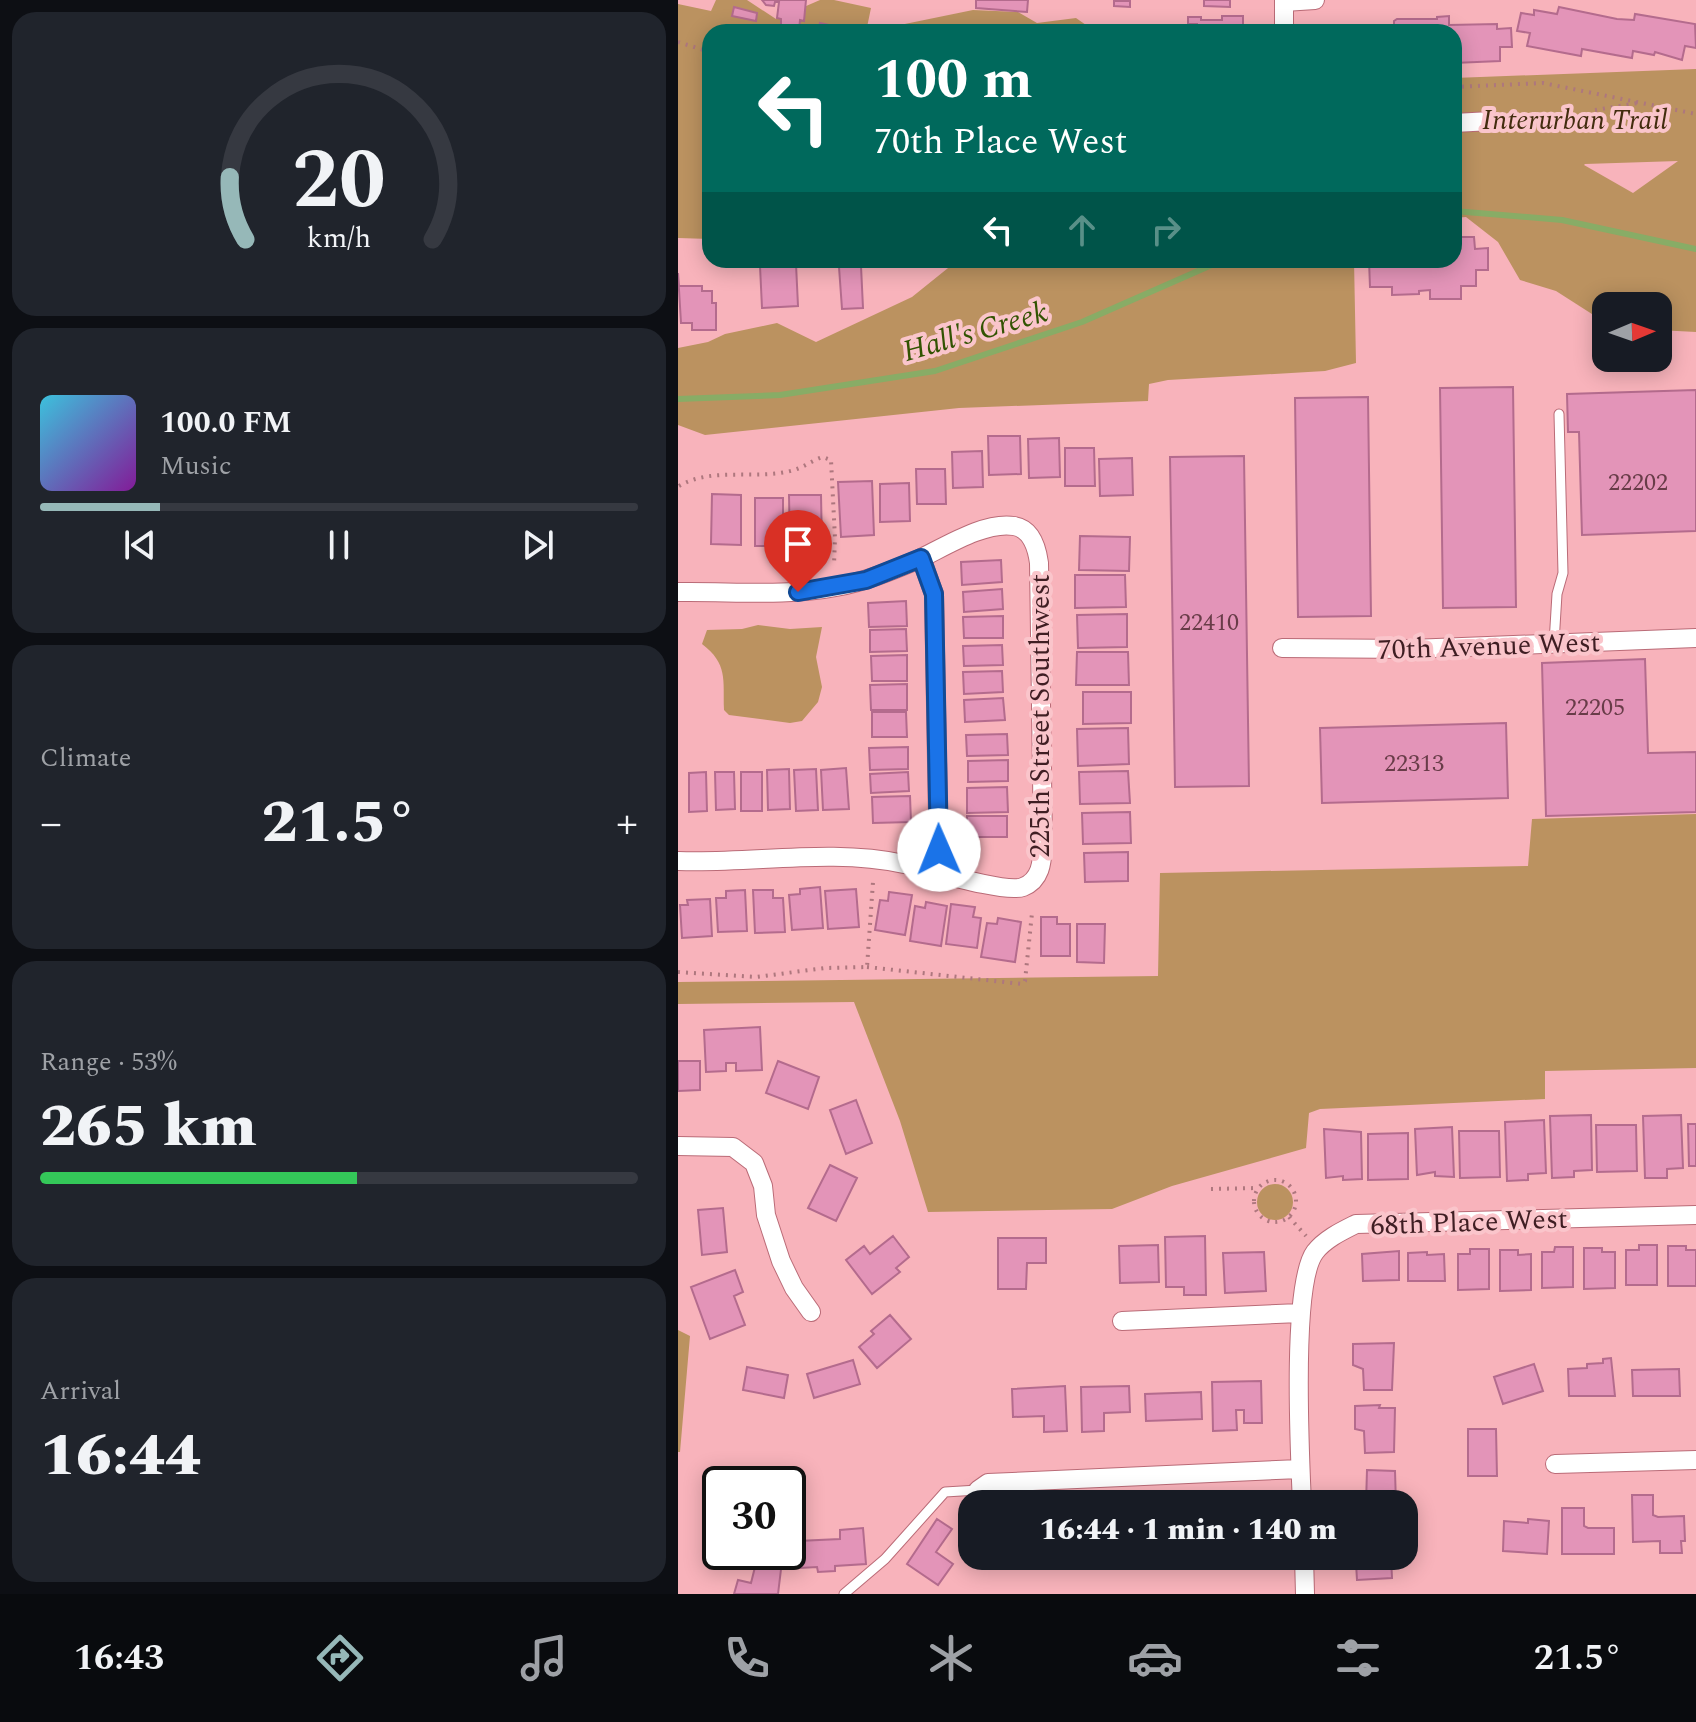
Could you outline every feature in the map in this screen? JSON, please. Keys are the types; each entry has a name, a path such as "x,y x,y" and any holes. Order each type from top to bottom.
{"street":[{"path":"1284,24 1284,1 1315,0"},
{"path":"1462,123 1491,121"},
{"name":"225th Street Southwest","path":"921,558 950,541 1014,526 1032,538 1039,563 1043,846 1040,872 1033,882 1012,889 939,873"},
{"path":"678,592 798,592 866,580 921,558 934,594 939,873 901,864 846,857 678,861"},
{"name":"70th Avenue West","path":"1282,648 1411,649 1696,638"},
{"path":"678,1146 733,1147 754,1163 763,1186 766,1215 781,1261 794,1288 811,1312"},
{"name":"68th Place West","path":"1301,1490 1300,1313 1304,1277 1315,1252 1333,1236 1356,1224 1696,1215"},
{"path":"1122,1321 1300,1313"},
{"path":"1555,1464 1696,1460"},
{"path":"978,1490 988,1483 1300,1469"},
{"path":"1304,1570 1305,1594"}],"lane":[{"path":"1554,643 1557,594 1563,573 1559,414"},
{"path":"844,1594 885,1559 945,1492 958,1491"}],"path":[{"path":"678,42 702,50"},
{"path":"1462,87 1543,83 1696,114"},
{"path":"1595,110 1640,103"},
{"path":"679,486 689,480 709,476 795,470 823,457 831,460 834,565"},
{"path":"867,967 873,882"},
{"path":"678,972 756,977 825,968 867,967 1022,984 1025,981 1032,913"},
{"path":"1211,1189 1258,1188 1272,1180 1285,1182 1296,1199 1294,1212 1276,1223 1262,1219 1254,1207 1253,1199 1258,1188"},
{"path":"1289,1217 1306,1236"}],"green space":[{"path":"716,0 747,0 776,19 820,0 871,8 868,24 702,24 702,239 678,238 678,4 711,11"},
{"path":"973,10 1018,12 1037,23 1076,18 1085,24 905,24"},
{"name":"Interurban Trail","path":"1696,69 1696,332 1672,331 1672,292 1592,292 1592,314 1556,291 1520,280 1498,242 1466,217 1462,217 1462,78","holes":["1678,161 1633,193 1585,164"]},
{"path":"948,268 1354,268 1356,363 1325,371 1168,380 1149,384 1148,401 959,408 705,435 678,425 678,348 777,323 816,342 912,297"},
{"path":"758,625 790,629 822,627 816,657 822,687 818,702 802,721 790,723 729,715 724,710 720,665 702,644 707,630 742,629"},
{"path":"1696,814 1696,1068 1545,1071 1545,1099 1320,1109 1309,1113 1306,1148 1172,1186 1112,1209 928,1212 900,1121 854,1002 678,1004 678,982 1158,976 1160,873 1528,866 1532,819"},
{"path":"1275,1184 1288,1189 1293,1202 1288,1215 1275,1220 1262,1215 1257,1202 1262,1189"},
{"path":"678,1330 690,1336 680,1452 678,1452"}],"building":[{"path":"762,0 806,0 804,21 800,20 800,24 781,24 781,19 777,18 779,2 775,2 774,6 766,5"},
{"path":"976,0 1028,0 1027,12 976,8"},
{"path":"1204,0 1230,0 1230,7 1204,6"},
{"path":"1114,1 1130,1 1130,7 1114,6"},
{"path":"734,7 757,13 756,21 732,16"},
{"path":"1559,7 1617,19 1634,20 1635,14 1695,24 1696,48 1685,46 1682,60 1655,52 1654,55 1633,51 1632,58 1582,49 1581,56 1527,46 1530,33 1517,31 1521,13 1534,15 1534,10 1557,14"},
{"path":"1222,16 1243,16 1243,24 1188,24 1188,17 1222,20"},
{"path":"1449,16 1449,24 1394,24 1397,19"},
{"path":"1497,24 1497,29 1511,28 1512,47 1500,47 1500,61 1462,63 1462,25"},
{"path":"1462,237 1474,237 1475,249 1488,248 1488,270 1476,270 1476,286 1461,286 1461,299 1430,299 1430,290 1419,291 1419,294 1392,295 1392,287 1370,287 1369,268 1462,268"},
{"path":"760,268 796,268 798,306 762,308"},
{"path":"839,268 861,268 863,308 842,309"},
{"path":"678,273 679,286 702,286 702,291 712,291 712,303 716,303 716,330 692,330 692,323 681,323"},
{"path":"1513,387 1516,607 1443,608 1440,388"},
{"path":"1696,390 1696,531 1582,535 1579,432 1568,432 1567,394"},
{"path":"1368,397 1371,616 1298,617 1295,398"},
{"path":"988,436 1020,436 1021,474 989,475"},
{"path":"1059,438 1060,477 1029,478 1028,439"},
{"path":"1065,448 1094,448 1095,486 1065,486"},
{"path":"982,451 983,487 953,488 952,452"},
{"path":"1244,456 1249,786 1175,787 1170,457"},
{"path":"1132,458 1133,495 1100,496 1099,459"},
{"path":"916,469 945,469 946,504 917,504"},
{"path":"872,481 874,535 841,537 838,482"},
{"path":"909,483 910,521 880,522 880,484"},
{"path":"712,494 741,495 741,545 711,544"},
{"path":"789,495 821,495 822,546 790,547"},
{"path":"755,498 783,498 783,546 755,546"},
{"path":"1080,536 1130,537 1129,571 1079,570"},
{"path":"1001,560 1002,582 962,585 961,562"},
{"path":"1075,575 1125,575 1126,607 1075,608"},
{"path":"1002,589 1003,609 964,612 963,592"},
{"path":"906,601 907,626 869,627 868,603"},
{"path":"1127,614 1127,647 1078,648 1077,615"},
{"path":"1003,616 1003,638 964,638 963,617"},
{"path":"906,629 907,651 870,652 870,630"},
{"path":"1002,645 1003,665 964,666 963,646"},
{"path":"1077,652 1128,652 1129,685 1076,685"},
{"path":"907,655 907,681 872,681 871,656"},
{"path":"1645,659 1648,753 1696,752 1696,812 1546,816 1542,663"},
{"path":"1002,671 1003,692 964,694 963,672"},
{"path":"907,684 907,710 871,710 870,685"},
{"path":"1083,692 1131,692 1131,723 1083,724"},
{"path":"1003,698 1005,720 965,722 964,700"},
{"path":"872,712 906,712 907,737 872,737"},
{"path":"1506,723 1508,798 1322,803 1320,728"},
{"path":"1128,728 1129,764 1078,766 1077,729"},
{"path":"1007,734 1008,755 967,756 966,735"},
{"path":"908,747 908,769 870,770 869,748"},
{"path":"1008,760 1008,781 968,782 968,761"},
{"path":"846,768 849,809 823,810 821,770"},
{"path":"789,769 790,809 768,810 767,770"},
{"path":"816,769 818,810 796,811 794,770"},
{"path":"1128,771 1130,803 1080,804 1079,772"},
{"path":"706,772 707,811 689,812 689,773"},
{"path":"715,772 734,772 735,809 716,810"},
{"path":"741,772 762,772 762,811 741,811"},
{"path":"908,772 909,791 871,793 870,774"},
{"path":"1007,787 1008,812 967,813 967,788"},
{"path":"910,796 911,822 873,823 872,797"},
{"path":"1130,812 1131,843 1083,844 1082,813"},
{"path":"967,816 1007,816 1007,837 967,837"},
{"path":"1128,852 1128,881 1085,882 1084,853"},
{"path":"820,887 823,928 792,930 789,895 800,894 800,889"},
{"path":"856,889 859,927 828,929 825,891"},
{"path":"745,890 747,931 718,932 716,898 726,898 726,891"},
{"path":"753,890 773,890 773,898 783,898 785,932 755,933"},
{"path":"889,892 912,895 905,935 875,930 880,900 888,901"},
{"path":"710,899 712,936 682,938 680,905 688,905 687,900"},
{"path":"926,902 947,906 941,946 910,941 915,906 925,908"},
{"path":"951,904 975,907 973,917 981,918 977,948 946,944"},
{"path":"1041,917 1057,917 1057,924 1070,924 1070,956 1041,956"},
{"path":"998,918 1021,922 1015,962 981,957 987,923 997,924"},
{"path":"1077,924 1105,924 1104,963 1077,962"},
{"path":"760,1027 762,1070 736,1071 736,1063 726,1063 726,1071 706,1072 704,1030"},
{"path":"678,1061 700,1061 700,1090 678,1091"},
{"path":"778,1061 819,1077 808,1109 766,1093"},
{"path":"856,1100 872,1143 846,1154 830,1110"},
{"path":"1591,1115 1592,1170 1574,1171 1574,1177 1552,1178 1550,1116"},
{"path":"1681,1115 1683,1168 1667,1169 1667,1178 1645,1178 1643,1116"},
{"path":"1544,1120 1546,1173 1528,1174 1528,1180 1507,1181 1505,1122"},
{"path":"1688,1124 1696,1124 1696,1166 1689,1166"},
{"path":"1596,1125 1636,1125 1637,1171 1597,1172"},
{"path":"1452,1127 1454,1177 1435,1176 1435,1172 1417,1175 1415,1129"},
{"path":"1324,1129 1361,1132 1362,1179 1343,1180 1343,1176 1326,1178"},
{"path":"1459,1131 1499,1131 1500,1177 1460,1178"},
{"path":"1408,1133 1408,1179 1368,1180 1368,1134"},
{"path":"830,1165 857,1178 836,1221 808,1208"},
{"path":"723,1208 727,1252 702,1255 698,1210"},
{"path":"893,1236 909,1257 896,1268 900,1272 872,1294 846,1260 864,1246 870,1254"},
{"path":"1205,1236 1206,1295 1184,1295 1184,1287 1166,1287 1165,1237"},
{"path":"998,1238 1046,1238 1046,1263 1027,1263 1026,1289 998,1289"},
{"path":"1158,1245 1159,1282 1120,1283 1119,1246"},
{"path":"1639,1245 1657,1245 1657,1285 1626,1285 1626,1250 1639,1250"},
{"path":"1668,1246 1686,1246 1686,1250 1696,1250 1696,1286 1668,1286"},
{"path":"1555,1247 1573,1247 1573,1287 1542,1288 1542,1252 1554,1252"},
{"path":"1584,1248 1615,1252 1615,1288 1584,1289"},
{"path":"1470,1249 1489,1249 1489,1289 1458,1290 1458,1254 1470,1254"},
{"path":"1500,1250 1518,1250 1518,1255 1531,1254 1531,1290 1500,1291"},
{"path":"1399,1251 1399,1280 1363,1281 1362,1254"},
{"path":"1264,1252 1266,1291 1225,1293 1223,1253"},
{"path":"1427,1252 1427,1255 1444,1254 1445,1281 1408,1281 1408,1253"},
{"path":"735,1270 743,1292 734,1296 745,1325 710,1339 691,1287"},
{"path":"890,1315 911,1339 877,1368 859,1347 874,1334 871,1331"},
{"path":"1394,1343 1392,1390 1364,1390 1363,1369 1353,1365 1353,1344"},
{"path":"1611,1358 1615,1396 1569,1396 1568,1369 1587,1368 1587,1364 1603,1363 1603,1359"},
{"path":"853,1360 860,1384 814,1398 807,1374"},
{"path":"1534,1364 1543,1391 1503,1404 1494,1377"},
{"path":"747,1367 788,1375 784,1398 743,1390"},
{"path":"1679,1369 1680,1396 1633,1396 1632,1370"},
{"path":"1261,1381 1262,1423 1244,1423 1244,1410 1236,1410 1237,1430 1213,1431 1212,1382"},
{"path":"1065,1386 1067,1431 1044,1432 1044,1416 1013,1417 1012,1389"},
{"path":"1129,1386 1130,1412 1104,1413 1104,1431 1082,1432 1081,1387"},
{"path":"1201,1392 1202,1419 1146,1421 1145,1394"},
{"path":"1380,1405 1379,1408 1395,1408 1394,1452 1365,1453 1364,1431 1355,1429 1355,1406"},
{"path":"1468,1429 1496,1429 1497,1476 1468,1476"},
{"path":"1367,1470 1395,1471 1396,1490 1366,1490"},
{"path":"1632,1495 1653,1495 1653,1515 1684,1516 1682,1553 1660,1553 1660,1541 1633,1542"},
{"path":"1562,1508 1584,1508 1584,1526 1588,1528 1614,1528 1614,1554 1562,1554"},
{"path":"937,1519 952,1529 936,1552 953,1564 938,1585 907,1564"},
{"path":"1528,1519 1549,1521 1547,1554 1503,1551 1504,1521 1528,1523"},
{"path":"863,1528 866,1564 835,1566 835,1571 818,1572 817,1567 806,1568 806,1541 840,1539 840,1530"},
{"path":"754,1570 781,1570 778,1594 734,1594 738,1580 751,1583"},
{"path":"1356,1570 1392,1570 1392,1578 1357,1580"}],"waterway":[{"name":"Hall's Creek","path":"1462,212 1562,220 1696,249"},
{"name":"Hall's Creek","path":"678,399 780,395 935,371 1082,322 1205,268"}],"route":[{"path":"798,592 866,580 921,558 934,594 939,850"}]}
